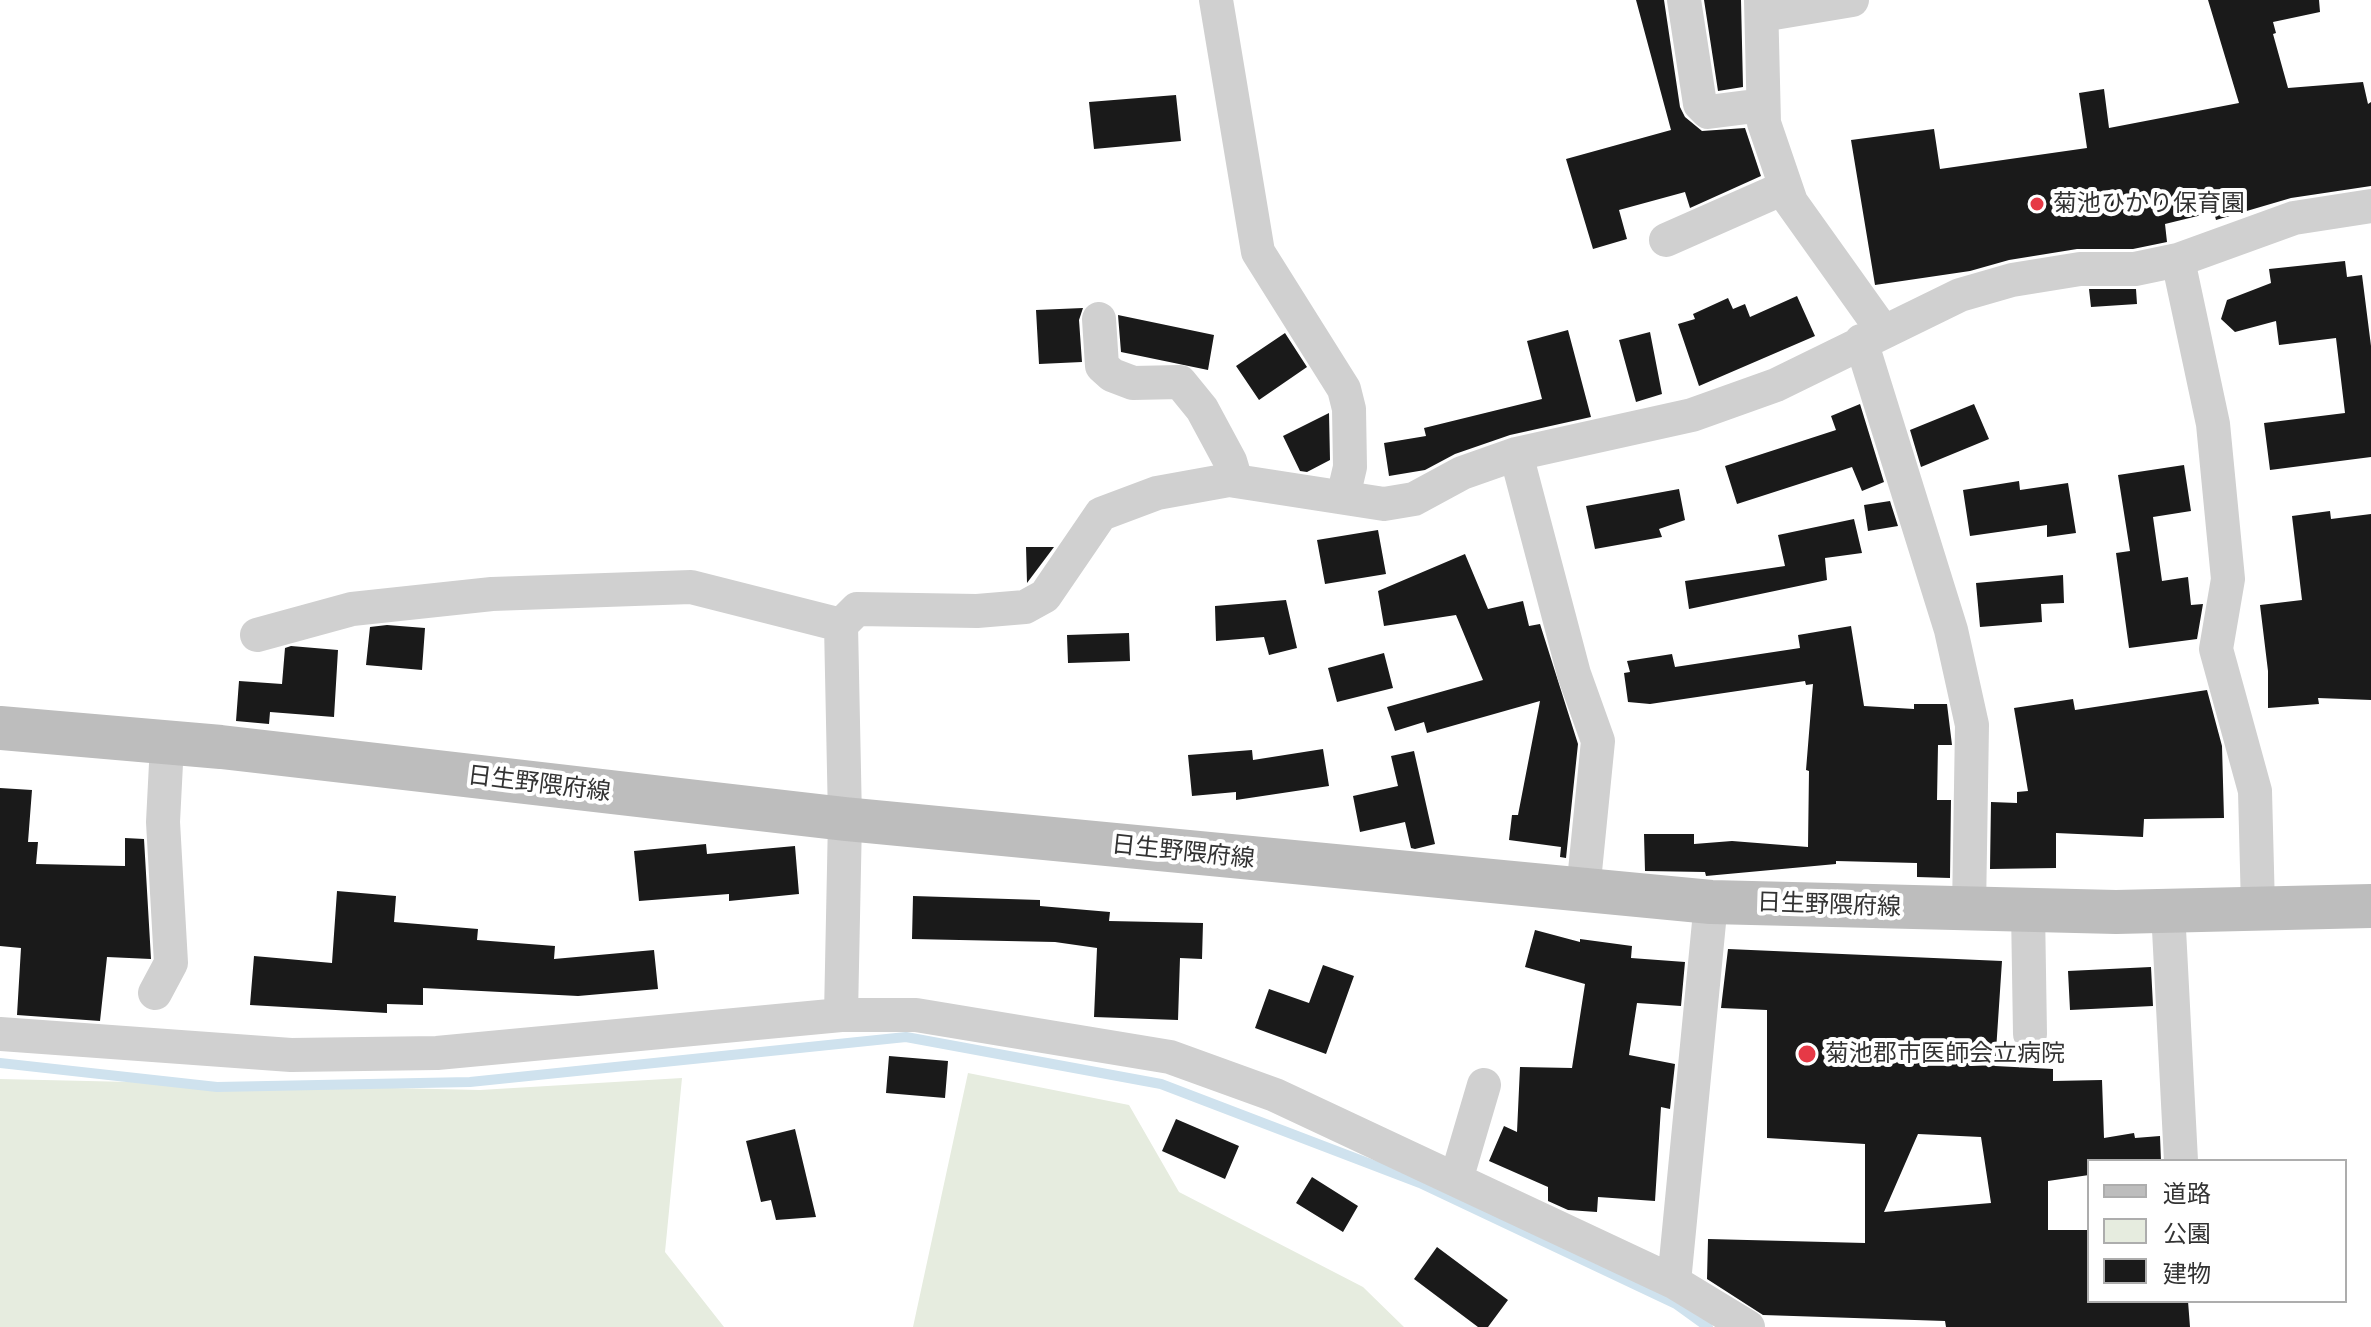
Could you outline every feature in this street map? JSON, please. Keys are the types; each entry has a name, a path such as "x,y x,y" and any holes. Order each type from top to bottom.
{"main road":[{"name":"日生野隈府線","path":"0,728 221,747 845,819 1711,902 1969,910 2371,906"}],"street":[{"path":"1216,0 1258,252 1344,389 1349,409 1350,467 1343,497"},
{"path":"1684,0 1700,104 1708,112 1763,105"},
{"path":"1852,0 1761,8 1764,123 1791,202 1872,336 1951,630 1972,725 1969,910"},
{"path":"1666,240 1786,187"},
{"path":"841,1015 845,819 841,625 857,609 977,611 1025,607 1045,596 1101,514 1157,493 1236,481 1384,504 1414,499 1462,473 1516,454 1692,415 1776,385 1960,295 2012,280 2080,269 2135,269 2178,260 2294,218 2371,206"},
{"path":"2178,260 2213,424 2228,579 2216,649 2255,791 2258,908"},
{"path":"1099,319 1102,366 1112,375 1133,383 1180,382 1202,409 1230,461 1236,481"},
{"path":"1516,454 1574,674 1598,741 1583,891"},
{"path":"257,635 352,609 477,595 691,587 841,625"},
{"path":"155,993 171,963 163,822 167,744"},
{"path":"1674,1282 1711,902"},
{"path":"2028,910 2030,1034"},
{"path":"2168,910 2181,1159"},
{"path":"0,1034 291,1055 437,1053 841,1015 916,1015 1170,1057 1275,1095 1674,1282 1748,1327"},
{"path":"1456,1180 1484,1085"}],"green space":[{"path":"968,1073 1129,1105 1179,1192 1363,1287 1404,1327 913,1327"},
{"path":"682,1078 665,1252 724,1327 0,1327 0,1079 480,1090"}],"building":[{"path":"1636,0 1664,0 1680,107 1685,117 1702,131 1745,128 1761,176 1690,208 1685,192 1619,210 1627,239 1593,249 1566,159 1671,130"},
{"path":"1704,0 1741,0 1743,87 1718,91"},
{"path":"2208,0 2319,0 2320,12 2273,22 2276,33 2273,34 2288,88 2363,82 2368,104 2371,102 2371,186 2291,198 2216,220 2214,212 2165,224 2167,242 2133,249 2077,249 2009,260 1970,271 1875,285 1851,140 1934,129 1940,169 2087,148 2079,93 2104,89 2109,128 2239,103"},
{"path":"1176,95 1181,141 1094,149 1089,102"},
{"path":"2345,261 2347,277 2362,275 2371,346 2371,457 2270,470 2264,423 2345,413 2336,338 2279,345 2276,321 2235,332 2221,319 2227,300 2271,283 2269,269"},
{"path":"2089,289 2136,289 2137,304 2091,307"},
{"path":"1797,296 1815,336 1699,386 1678,324 1695,319 1693,314 1728,298 1733,309 1745,304 1750,317"},
{"path":"1083,308 1079,320 1082,362 1039,364 1036,310"},
{"path":"1118,315 1214,335 1208,370 1121,352"},
{"path":"1568,330 1591,417 1510,435 1455,454 1425,470 1389,476 1384,443 1426,436 1424,428 1542,399 1527,341"},
{"path":"1650,332 1662,394 1636,402 1619,340"},
{"path":"1285,333 1307,367 1259,400 1236,366"},
{"path":"1860,404 1884,482 1862,491 1852,467 1737,504 1725,466 1836,430 1831,416"},
{"path":"1974,404 1989,439 1921,467 1910,430"},
{"path":"1329,413 1330,460 1307,472 1300,471 1283,436"},
{"path":"2184,465 2191,511 2153,517 2162,581 2188,577 2191,605 2203,604 2197,639 2129,648 2116,553 2130,551 2118,475"},
{"path":"2019,481 2020,490 2068,483 2076,533 2047,537 2047,525 1970,536 1963,490"},
{"path":"1679,489 1685,520 1659,529 1662,537 1595,549 1586,506"},
{"path":"1890,501 1898,526 1868,531 1864,505"},
{"path":"2330,511 2331,519 2371,514 2371,700 2318,698 2319,704 2268,708 2268,671 2260,605 2302,600 2292,516"},
{"path":"1854,519 1862,553 1825,558 1827,580 1689,609 1685,581 1785,566 1778,535"},
{"path":"1378,530 1386,574 1325,584 1317,540"},
{"path":"1026,547 1054,547 1027,583"},
{"path":"1465,554 1488,609 1523,601 1529,626 1540,624 1578,744 1566,858 1560,857 1561,847 1509,840 1512,815 1518,815 1540,701 1427,733 1424,722 1395,731 1387,707 1483,680 1456,615 1384,626 1378,591"},
{"path":"2063,575 2064,603 2041,604 2042,622 1980,627 1976,583"},
{"path":"1286,600 1297,648 1269,655 1264,637 1216,641 1215,606"},
{"path":"1851,626 1864,706 1914,709 1914,704 1947,704 1952,745 1938,745 1937,800 1951,800 1950,878 1917,877 1917,863 1836,861 1836,864 1706,876 1705,872 1645,871 1644,834 1694,834 1694,844 1732,841 1808,847 1809,771 1806,770 1813,684 1806,685 1805,681 1650,704 1628,702 1624,673 1630,672 1627,661 1672,654 1675,667 1800,648 1798,635"},
{"path":"370,627 425,628 422,670 366,665"},
{"path":"1129,633 1130,661 1068,663 1067,635"},
{"path":"285,648 338,650 334,717 270,712 269,724 236,721 239,681 282,684"},
{"path":"1384,653 1393,688 1337,702 1328,668"},
{"path":"2207,690 2222,746 2224,818 2144,819 2143,837 2056,833 2056,868 1990,869 1991,802 2017,803 2017,792 2028,791 2014,708 2073,699 2075,710"},
{"path":"1323,749 1329,786 1236,800 1236,792 1192,796 1188,755 1252,750 1253,760"},
{"path":"1414,751 1435,844 1415,849 1411,848 1405,822 1360,832 1353,796 1398,786 1391,756"},
{"path":"0,788 32,790 28,842 38,842 36,864 125,866 125,838 144,839 151,959 107,957 100,1021 17,1015 21,948 0,946"},
{"path":"706,844 707,854 795,846 799,894 729,901 729,894 639,901 634,851"},
{"path":"337,891 396,896 394,922 478,929 477,940 555,946 554,959 654,950 658,989 578,996 423,988 423,1005 387,1004 387,1013 250,1005 254,956 332,963"},
{"path":"913,896 1040,900 1040,906 1110,912 1109,921 1203,923 1202,959 1180,958 1178,1020 1094,1017 1097,948 1055,942 912,939"},
{"path":"1535,930 1580,942 1580,939 1632,946 1631,958 1685,962 1681,1006 1637,1003 1629,1055 1675,1064 1670,1109 1661,1107 1655,1201 1598,1197 1597,1212 1568,1210 1548,1201 1548,1187 1489,1161 1504,1126 1517,1132 1520,1067 1572,1068 1585,984 1525,967"},
{"path":"1728,949 2002,961 1995,1066 2053,1069 2053,1081 2102,1080 2104,1138 2134,1133 2135,1138 2160,1136 2161,1159 2087,1159 2087,1175 2048,1181 2048,1230 2087,1230 2087,1303 2188,1303 2190,1327 1946,1327 1945,1321 1763,1315 1707,1279 1708,1239 1865,1243 1865,1144 1767,1138 1767,1010 1721,1008","holes":["1918,1134 1981,1137 1991,1203 1884,1212"]},
{"path":"1323,965 1354,976 1326,1054 1255,1028 1269,989 1309,1003"},
{"path":"2151,967 2153,1006 2070,1010 2068,971"},
{"path":"889,1056 948,1061 945,1098 886,1093"},
{"path":"1176,1119 1239,1146 1225,1179 1162,1151"},
{"path":"795,1129 816,1217 776,1220 771,1200 761,1202 746,1141"},
{"path":"1312,1177 1358,1206 1343,1232 1296,1203"},
{"path":"1437,1247 1508,1300 1488,1327 1478,1327 1414,1279"}],"waterway":[{"path":"0,1063 217,1087 470,1082 906,1037 1161,1084 1420,1183 1676,1304 1708,1327"}],"place":[{"name":"菊池ひかり保育園","path":"2037,204"},
{"name":"菊池郡市医師会立病院","path":"1807,1054"}]}
